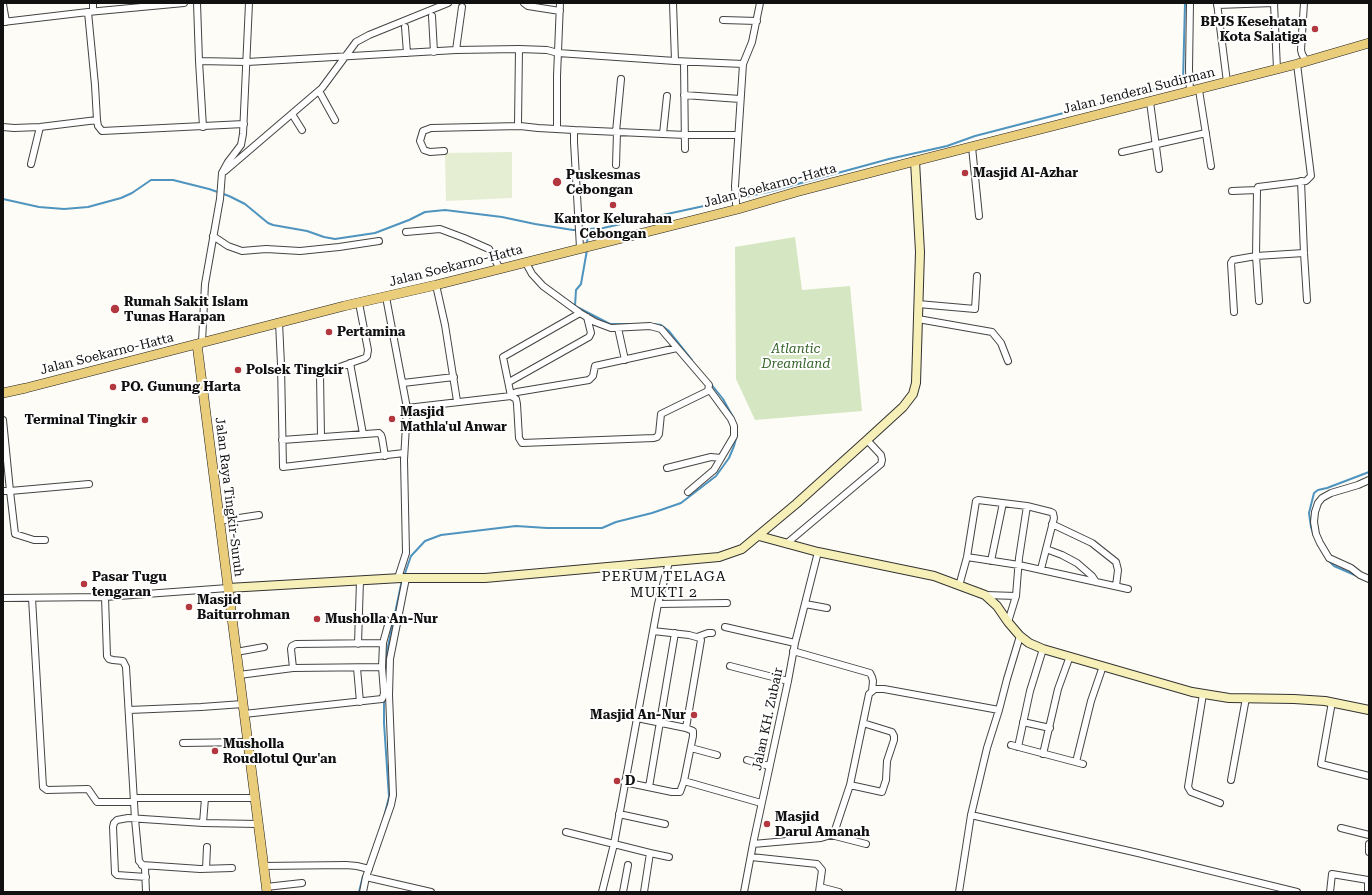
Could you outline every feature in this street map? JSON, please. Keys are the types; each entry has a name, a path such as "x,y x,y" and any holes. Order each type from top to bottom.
{"main road":[{"name":"Jalan Jenderal Sudirman","path":"915,161 1194,91 1277,68 1302,63 1369,43"},
{"name":"Jalan Soekarno-Hatta","path":"3,393 279,322 526,263 915,161"},
{"name":"Jalan Raya Tingkir-Suruh","path":"199,343 219,521 266,890"}],"street":[{"path":"93,3 90,11 97,120 98,126 102,131 244,124"},
{"path":"3,4 4,22 90,11 184,3"},
{"path":"197,3 203,127"},
{"path":"199,343 205,284 220,199 222,174 228,162 241,145 244,124 249,3"},
{"path":"222,174 319,91 356,42 369,35 448,3"},
{"path":"524,3 528,6 560,11"},
{"path":"557,129 560,3"},
{"path":"673,3 675,61"},
{"path":"737,207 735,186 743,64 750,49 760,3"},
{"path":"1190,3 1189,69 1206,134 1211,166"},
{"path":"1227,82 1217,4 1274,3 1277,68"},
{"path":"1232,191 1256,190 1258,188 1306,181 1311,176 1301,50 1304,3"},
{"path":"456,50 462,8"},
{"path":"432,16 434,52"},
{"path":"723,20 756,21"},
{"path":"405,28 408,53"},
{"path":"199,61 247,62 456,50 519,49 547,50 558,53 684,62 743,64"},
{"path":"519,49 518,123 520,126"},
{"path":"684,62 685,149"},
{"path":"616,165 616,132 621,79"},
{"path":"319,91 335,120"},
{"path":"684,95 740,99"},
{"path":"663,134 667,96"},
{"path":"1150,102 1159,169"},
{"path":"292,114 302,130"},
{"path":"3,127 14,128 97,120"},
{"path":"31,164 40,126"},
{"path":"444,151 430,152 424,150 420,141 422,131 431,128 520,126 686,135 738,135"},
{"path":"574,130 578,223 581,248"},
{"path":"1122,152 1206,134"},
{"path":"972,147 979,216"},
{"path":"3,598 105,597 402,578 485,578 669,562 725,555 742,549 759,536 867,440 903,407 913,394 915,389 920,252 915,161"},
{"path":"1301,181 1307,300"},
{"path":"1256,190 1256,256 1259,301"},
{"path":"406,232 440,229 464,238 489,250 500,269"},
{"path":"213,236 228,246 242,251 266,249 300,251 379,241"},
{"path":"1234,312 1230,263 1233,260 1256,256 1304,253"},
{"path":"526,263 532,274 543,286 580,313 605,326 618,328 650,326 658,328 664,332 709,385 708,390 731,419 734,426 734,436 714,470 688,492"},
{"path":"918,304 975,309 977,276"},
{"path":"436,285 445,325 457,401"},
{"path":"244,714 378,700 383,697 382,668 386,658 406,553 404,453 407,408 386,297"},
{"path":"321,437 320,375 322,372 366,358 368,353 360,303"},
{"path":"580,313 503,356 511,395 516,399 518,404 520,441 524,443 654,438 659,434 661,414 705,393 708,390"},
{"path":"509,382 589,337 592,333 587,317"},
{"path":"918,319 992,332 1001,343 1008,361"},
{"path":"279,322 282,465 284,467 404,453"},
{"path":"618,328 625,360"},
{"path":"407,408 511,395 517,392 589,380 593,376 595,366 677,348"},
{"path":"350,363 363,434"},
{"path":"403,383 454,377"},
{"path":"3,420 6,491 15,534 34,540 45,540"},
{"path":"282,440 379,433 381,435 385,456"},
{"path":"786,544 881,464 881,455 867,440"},
{"path":"667,468 711,457 721,458"},
{"path":"1369,480 1331,493 1322,498 1318,503 1314,522 1316,534 1329,558 1351,568 1360,575 1369,579"},
{"path":"6,491 89,484"},
{"path":"959,586 967,557 976,501 982,500 1027,506 1053,513 1054,518 1041,569"},
{"path":"991,561 1003,503"},
{"path":"1008,622 1016,596 1027,506"},
{"path":"219,521 259,515"},
{"path":"1052,524 1092,543 1116,562 1118,570 1116,586"},
{"path":"759,536 818,552 934,576 985,595 1016,596"},
{"path":"1046,549 1077,563 1092,576 1096,582"},
{"name":"Jalan KH. Zubair","path":"744,892 793,651 818,552"},
{"path":"967,557 1041,569 1128,589"},
{"path":"602,892 614,844 624,782 638,718 658,604 669,562"},
{"path":"358,644 360,580"},
{"path":"985,595 997,606 1020,636 1043,649 1192,692 1229,698 1294,699 1332,702 1369,710"},
{"path":"105,597 107,656 109,659 123,661 125,663 135,819 139,861 145,868 146,892"},
{"path":"32,598 43,787 47,790 88,789 97,802 205,798 255,798"},
{"path":"658,604 727,603"},
{"path":"805,604 827,608"},
{"path":"360,618 386,620 388,625 383,643 386,658 389,694 390,753 394,795 392,806 367,868 363,892"},
{"path":"725,626 795,643"},
{"path":"653,631 675,633 700,638 701,643 686,728"},
{"path":"649,787 675,633"},
{"path":"696,637 712,633"},
{"path":"959,892 971,815 987,748 1000,710 1007,679 1020,636"},
{"path":"293,668 291,649 294,644 383,643"},
{"path":"236,652 264,648"},
{"path":"1018,747 1030,691 1043,649"},
{"path":"793,651 870,673 873,681 850,785 835,830 831,835"},
{"path":"1044,754 1058,689 1070,656"},
{"path":"730,666 788,681"},
{"path":"1076,762 1091,701 1103,666"},
{"path":"239,675 293,668 382,668"},
{"path":"357,668 360,702"},
{"path":"872,691 875,689 884,689 1000,710"},
{"path":"1203,694 1188,787 1191,792 1220,803"},
{"path":"1231,780 1246,698"},
{"path":"1332,702 1321,764 1369,776"},
{"path":"129,710 243,704"},
{"path":"624,782 679,793 684,781 694,732 686,728 638,718"},
{"path":"1023,722 1050,728"},
{"path":"850,785 882,792 886,780 887,761 894,736 892,732 863,723"},
{"path":"183,743 248,742"},
{"path":"1010,745 1083,764"},
{"path":"691,748 717,755"},
{"path":"747,760 769,766"},
{"path":"684,781 762,803"},
{"path":"203,823 205,798"},
{"path":"619,814 665,824"},
{"path":"971,815 1138,853 1297,892"},
{"path":"146,877 117,875 114,870 112,840 114,823 123,819 135,819 203,823 258,824"},
{"path":"1341,828 1369,835"},
{"path":"566,832 669,857"},
{"path":"753,844 821,838 831,835 866,844"},
{"path":"1369,844 1369,852"},
{"path":"206,869 207,847"},
{"path":"644,892 650,853"},
{"path":"751,857 817,864 822,870 819,889 839,892"},
{"path":"142,865 206,869 232,868"},
{"path":"263,866 346,865 367,868"},
{"path":"623,892 628,865"},
{"path":"1330,892 1332,874 1369,877 1368,892"},
{"path":"366,877 431,892"},
{"path":"266,890 302,883"}],"green space":[{"path":"512,152 512,198 446,201 445,153"},
{"name":"Atlantic Dreamland","path":"795,237 802,290 850,286 862,411 755,420 736,379 735,247"}],"waterway":[{"path":"3,199 39,207 64,209 88,207 121,198 132,193 151,180 173,180 209,189 229,196 245,204 268,223 273,225 307,231 335,239 375,233 425,212 445,210 502,217 573,230 603,228 768,192 889,159 947,146 975,136 1183,82 1185,3"},
{"path":"587,244 588,229"},
{"path":"587,250 581,284 576,290 575,306 610,324 638,324"},
{"path":"654,324 661,325 669,331 692,360"},
{"path":"711,384 723,399 733,417"},
{"path":"404,576 411,556 425,541 441,535 516,526 547,528 602,528 616,522 652,513 681,503 716,476 729,458 737,435 736,424"},
{"path":"1314,536 1309,513 1314,493 1318,490 1369,472"},
{"path":"1328,560 1334,566 1357,576"},
{"path":"385,670 386,656 402,580"},
{"path":"383,821 389,797 384,723 384,698"},
{"path":"359,892 363,876"}],"place":[{"name":"BPJS Kesehatan Kota Salatiga","path":"1315,29"},
{"name":"Masjid Al-Azhar","path":"965,173"},
{"name":"Puskesmas Cebongan","path":"557,182"},
{"name":"Kantor Kelurahan Cebongan","path":"613,205"},
{"name":"Rumah Sakit Islam Tunas Harapan","path":"115,309"},
{"name":"Pertamina","path":"329,332"},
{"name":"Polsek Tingkir","path":"238,370"},
{"name":"PO. Gunung Harta","path":"113,387"},
{"name":"Masjid Mathla'ul Anwar","path":"392,419"},
{"name":"Terminal Tingkir","path":"145,420"},
{"name":"Pasar Tugu tengaran","path":"84,584"},
{"name":"Masjid Baiturrohman","path":"189,607"},
{"name":"Musholla An-Nur","path":"317,619"},
{"name":"Masjid An-Nur","path":"694,715"},
{"name":"Musholla Roudlotul Qur'an","path":"215,751"},
{"name":"D","path":"617,781"},
{"name":"Masjid Darul Amanah","path":"767,824"}],"district":[{"name":"PERUM TELAGA MUKTI 2","path":"664,586"}]}
